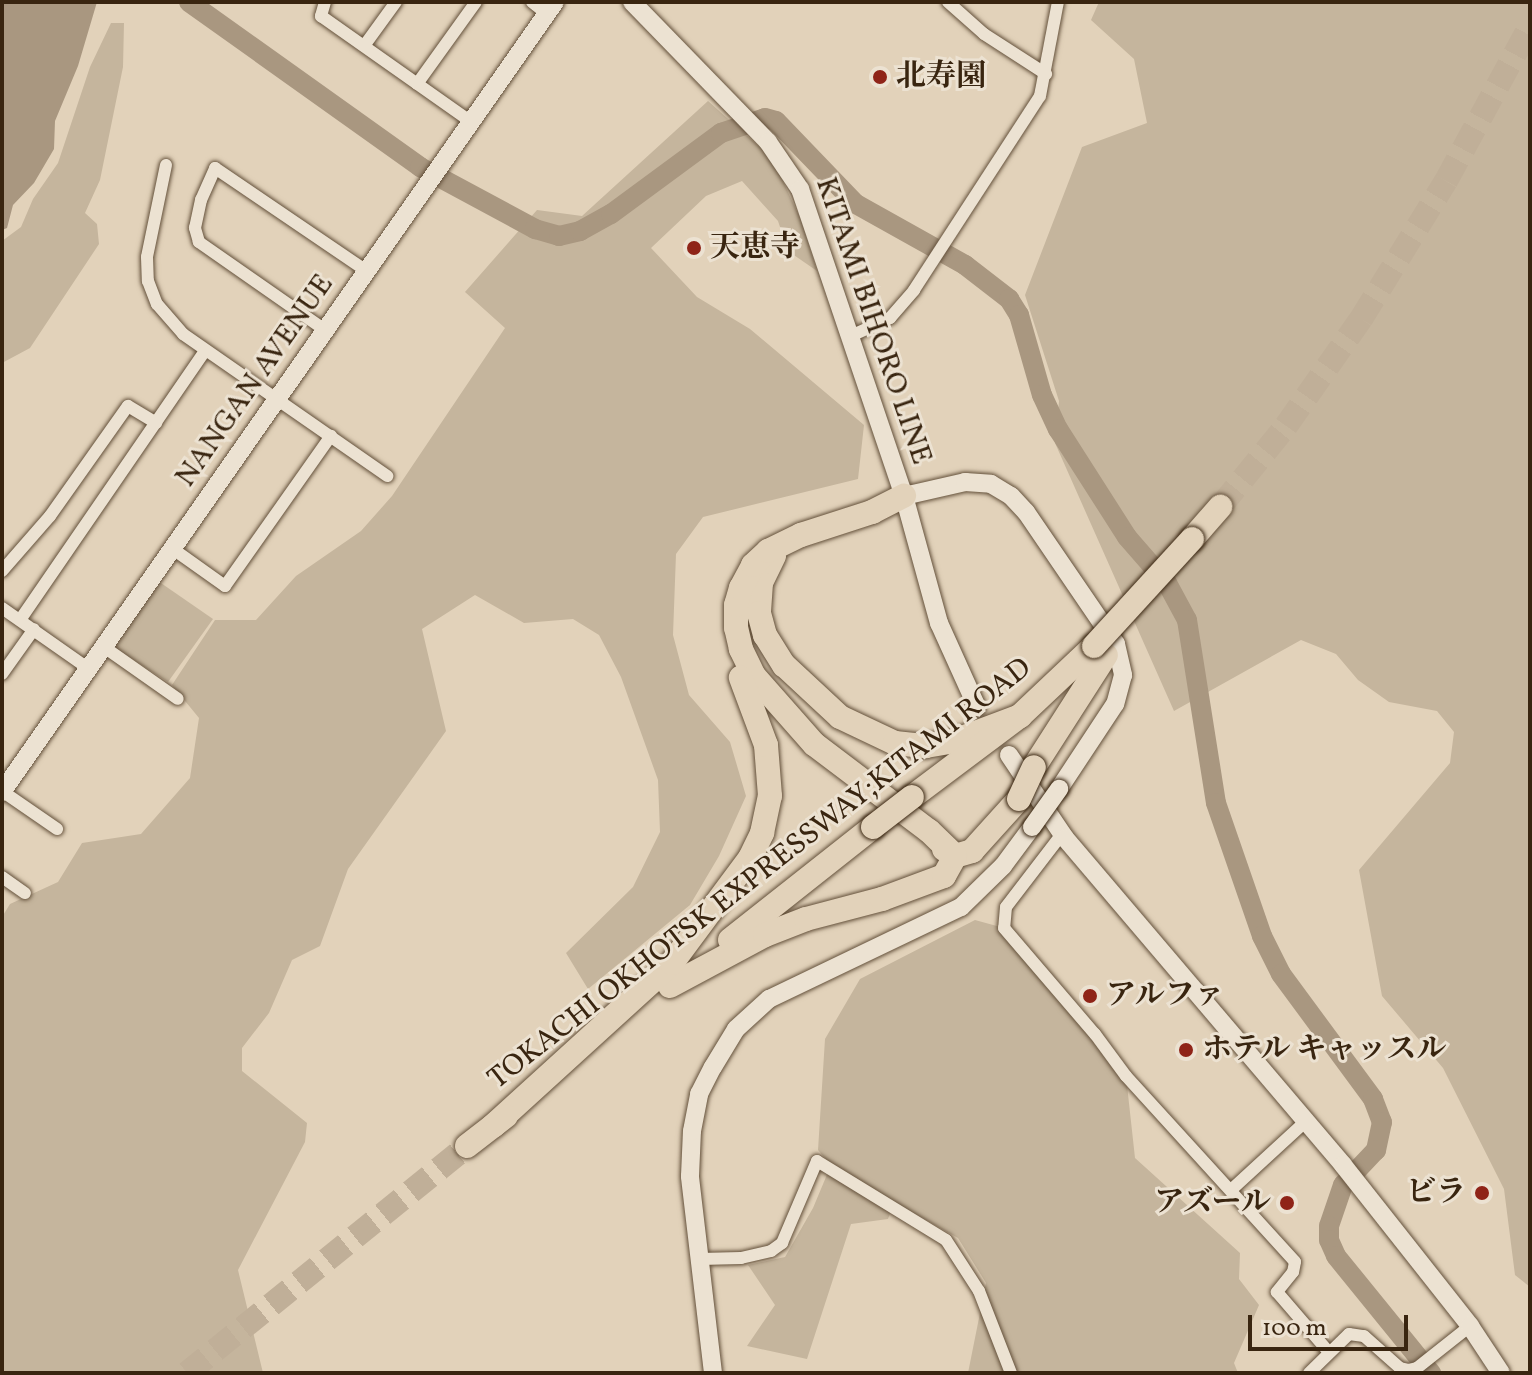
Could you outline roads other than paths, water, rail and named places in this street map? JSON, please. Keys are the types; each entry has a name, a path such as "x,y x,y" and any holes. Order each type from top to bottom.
{"highway":[{"path":"904,496 872,512 786,542 768,551 753,565 736,605 741,649 754,676 814,744 929,831 955,856"},
{"path":"493,1126 672,963 750,858 762,833 770,796 766,745 727,644 723,621 728,587 743,558 776,532 868,501 904,496"},
{"name":"TOKACHI OKHOTSK EXPRESSWAY;KITAMI ROAD","path":"467,1146 873,827 1020,716 1100,650 1215,513"},
{"path":"786,542 769,563 761,583 759,613 765,635 784,665 840,717 895,743 926,746 954,741 1020,716"},
{"path":"670,986 765,935 806,919 882,899 944,876 955,856 972,851 1019,799 1100,650"},
{"path":"741,678 803,747 865,797 955,856"}],"main road":[{"name":"KITAMI BIHORO LINE","path":"632,2 768,142 800,189 853,335 904,496 939,623 977,707"},
{"name":"NANGAN AVENUE","path":"2,792 551,8"},
{"path":"713,1373 690,1176 692,1131 699,1094 736,1029 769,999 811,976 961,907 1003,866 1059,789 1115,704 1123,675 1116,644 1026,512 1011,496 991,484 965,482 904,496"},
{"path":"1009,755 1062,834 1357,1182 1470,1326 1501,1373"}],"street":[{"path":"325,2 321,16 470,121"},
{"path":"364,46 396,2"},
{"path":"417,84 476,2"},
{"path":"532,2 551,8"},
{"path":"853,335 890,318 937,259 1040,96 1058,2"},
{"path":"952,3 984,34 1046,74"},
{"path":"166,165 147,257 148,281 157,304 183,334 205,351 278,398 387,476"},
{"path":"325,330 199,242 195,228 201,200 215,168 365,270"},
{"path":"20,620 205,351"},
{"path":"2,571 50,516 128,406 156,423"},
{"path":"173,549 225,586 331,436"},
{"path":"2,608 89,669"},
{"path":"2,674 34,629"},
{"path":"104,647 178,699"},
{"path":"2,792 57,829"},
{"path":"1062,834 1006,907 1004,928 1095,1034 1126,1076 1295,1262 1293,1272 1277,1292 1328,1351"},
{"path":"2,877 25,893"},
{"path":"1231,1190 1306,1121"},
{"path":"700,1259 741,1258 771,1251 782,1243 817,1161 946,1240 979,1291 1011,1373"},
{"path":"1309,1373 1328,1351 1356,1333 1400,1368 1417,1368 1470,1326"}],"waterway":[{"path":"189,2 420,167 535,229 559,236 580,231 611,214 721,133 765,118 776,121 856,204 965,265 1009,299 1019,315 1042,395 1058,429 1127,537 1167,583 1187,620 1216,803 1262,936 1281,974 1373,1099 1382,1122 1376,1150 1343,1185 1329,1226 1329,1240 1336,1256 1431,1373"}],"tunnel":[{"path":"1220,507 1286,426 1361,319 1446,181 1530,26"},
{"path":"187,1373 467,1146"}],"place":[{"name":"北寿園","path":"880,77"},
{"name":"天恵寺","path":"694,248"},
{"name":"アルファ","path":"1090,996"},
{"name":"ホテル キャッスル","path":"1186,1050"},
{"name":"ビラ","path":"1482,1193"},
{"name":"アズール","path":"1287,1203"}]}
